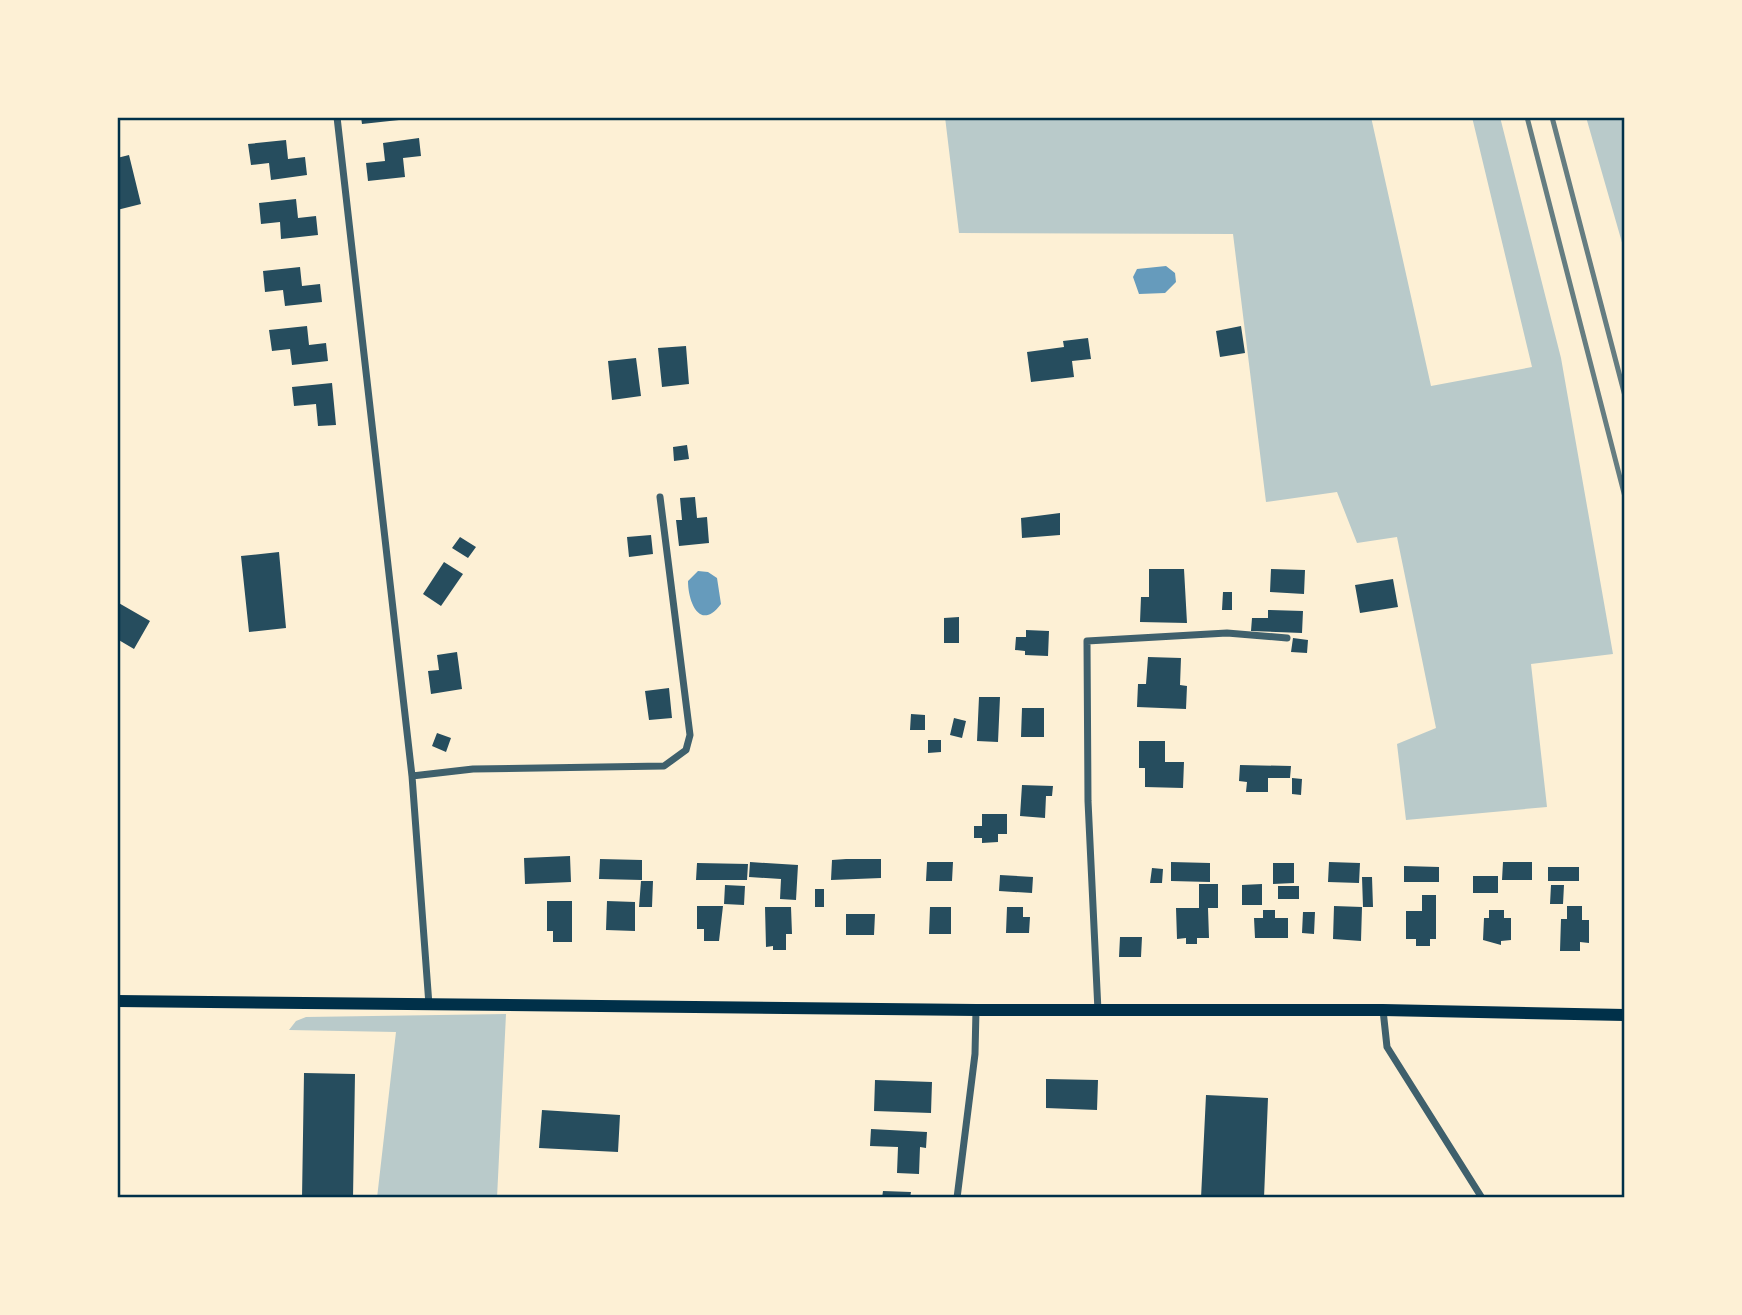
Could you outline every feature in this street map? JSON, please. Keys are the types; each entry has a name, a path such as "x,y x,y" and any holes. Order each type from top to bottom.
{"main road":[{"path":"117,1001 1098,1011 1383,1010 1625,1015"}],"street":[{"path":"337,117 412,776 429,1005"},
{"path":"412,776 473,769 664,766 686,750 690,735 660,497"},
{"path":"1098,1011 1088,801 1087,641 1227,633 1287,638"},
{"path":"960,1197 975,1054 976,1010"},
{"path":"1383,1010 1387,1047 1482,1198"}],"shaded area":[{"path":"945,117 1371,117 1431,386 1532,367 1472,117 1500,117 1561,358 1613,654 1531,664 1547,807 1406,820 1397,744 1436,728 1397,537 1357,543 1337,492 1266,502 1233,234 959,233"},
{"path":"1586,117 1625,117 1625,253"},
{"path":"506,1014 497,1198 377,1198 396,1032 289,1030 296,1021 306,1017"}],"water":[{"path":"1166,266 1175,273 1176,282 1165,293 1139,294 1133,277 1137,269"},
{"path":"698,571 708,572 717,578 721,604 707,615 701,615 697,611 690,597 688,581"}],"building":[{"path":"361,117 398,117 399,120 362,124"},
{"path":"419,138 421,156 403,158 405,177 368,181 366,163 385,161 383,143"},
{"path":"286,140 288,159 305,157 307,175 271,180 269,163 251,165 248,144"},
{"path":"129,155 141,204 117,210 117,158"},
{"path":"296,199 298,218 316,216 318,235 281,239 280,222 261,224 259,203"},
{"path":"300,267 302,286 320,284 322,302 285,306 283,290 265,292 263,271"},
{"path":"307,326 309,345 326,343 328,361 292,365 290,349 272,351 269,330"},
{"path":"1241,326 1245,353 1220,357 1216,331"},
{"path":"1088,338 1091,359 1072,361 1074,377 1031,382 1027,352 1064,347 1063,341"},
{"path":"686,346 689,384 662,387 658,348"},
{"path":"636,358 641,396 612,400 608,361"},
{"path":"332,383 336,425 318,426 316,404 294,406 292,387"},
{"path":"687,445 689,459 674,461 673,447"},
{"path":"695,497 697,518 707,517 709,543 679,546 676,520 682,520 680,498"},
{"path":"1060,513 1060,535 1022,538 1021,518"},
{"path":"651,535 653,554 629,557 627,537"},
{"path":"460,537 476,547 468,558 452,548"},
{"path":"279,552 286,628 249,632 241,556"},
{"path":"444,562 463,574 441,606 423,594"},
{"path":"1149,569 1184,569 1187,623 1140,622 1141,597 1149,597"},
{"path":"1271,569 1305,570 1304,594 1270,592"},
{"path":"1393,579 1398,607 1360,613 1355,585"},
{"path":"1223,592 1232,592 1232,610 1222,610"},
{"path":"117,602 150,621 134,649 117,639"},
{"path":"1268,610 1303,611 1302,633 1251,631 1252,618 1268,618"},
{"path":"959,617 959,643 944,643 944,618"},
{"path":"1026,630 1049,631 1048,656 1025,655 1025,651 1015,650 1016,637 1026,637"},
{"path":"1293,638 1308,640 1307,653 1291,652"},
{"path":"457,652 462,689 431,694 428,671 439,670 437,655"},
{"path":"1148,657 1181,658 1180,685 1187,686 1186,709 1137,707 1138,684 1146,684"},
{"path":"669,688 672,718 649,720 645,691"},
{"path":"979,697 1000,697 998,742 977,741"},
{"path":"1022,708 1044,708 1044,737 1021,737"},
{"path":"911,714 925,715 925,730 910,730"},
{"path":"954,718 966,721 962,738 950,735"},
{"path":"437,733 451,738 446,752 432,746"},
{"path":"928,740 941,740 941,752 928,753"},
{"path":"1139,741 1165,741 1165,762 1184,762 1183,788 1145,787 1145,768 1139,768"},
{"path":"1240,765 1291,766 1290,778 1268,778 1268,792 1246,792 1247,782 1239,781"},
{"path":"1292,778 1302,779 1301,795 1292,794"},
{"path":"1022,785 1053,786 1052,796 1046,796 1045,818 1020,816"},
{"path":"982,814 1007,814 1007,834 998,834 998,842 982,843 982,838 974,838 974,826 982,826"},
{"path":"570,856 571,882 525,884 524,858"},
{"path":"600,859 642,860 642,880 599,879"},
{"path":"881,859 881,878 831,880 832,860"},
{"path":"750,862 798,865 796,900 780,899 781,879 749,877"},
{"path":"927,862 953,862 952,881 926,881"},
{"path":"1171,862 1210,863 1210,882 1171,881"},
{"path":"1329,862 1360,863 1359,883 1328,882"},
{"path":"1503,862 1532,862 1532,880 1502,880"},
{"path":"697,863 748,864 747,880 696,880"},
{"path":"1273,863 1294,863 1294,883 1273,884"},
{"path":"1404,866 1439,867 1439,882 1404,882"},
{"path":"1548,867 1579,867 1579,881 1548,881"},
{"path":"1152,868 1163,869 1162,883 1150,883"},
{"path":"1000,875 1033,877 1032,893 999,891"},
{"path":"1473,876 1498,876 1498,893 1473,893"},
{"path":"1362,877 1372,877 1373,907 1363,907"},
{"path":"641,881 653,881 652,907 639,907"},
{"path":"1199,884 1218,884 1218,908 1208,908 1209,938 1197,938 1197,944 1186,944 1186,938 1177,939 1176,908 1199,908"},
{"path":"1262,884 1262,905 1242,905 1242,885"},
{"path":"725,885 745,886 744,905 724,904"},
{"path":"1551,885 1564,885 1563,904 1550,904"},
{"path":"1278,886 1299,886 1299,899 1278,899"},
{"path":"815,889 824,889 824,907 815,907"},
{"path":"1422,895 1436,895 1436,939 1430,939 1430,946 1416,946 1416,939 1406,939 1406,911 1422,911"},
{"path":"547,901 572,901 572,942 553,942 553,931 547,931"},
{"path":"607,901 635,902 635,931 606,930"},
{"path":"697,906 723,906 719,941 704,941 704,929 697,929"},
{"path":"1334,906 1362,907 1361,941 1333,939"},
{"path":"1567,906 1582,906 1582,920 1589,920 1589,943 1580,942 1580,951 1560,951 1561,919 1567,919"},
{"path":"765,907 791,907 792,934 786,934 786,950 766,947"},
{"path":"930,907 951,907 951,934 929,934"},
{"path":"1007,907 1023,907 1023,917 1030,917 1029,933 1006,933"},
{"path":"1263,910 1275,910 1275,918 1288,918 1288,938 1255,938 1254,918 1263,918"},
{"path":"1489,910 1504,910 1504,918 1511,918 1511,940 1501,941 1501,945 1483,940 1484,918 1489,918"},
{"path":"1303,912 1315,912 1314,934 1302,933"},
{"path":"846,914 875,914 874,935 846,935"},
{"path":"1120,937 1142,937 1141,957 1119,957"},
{"path":"304,1073 355,1074 353,1198 302,1198"},
{"path":"1046,1079 1098,1080 1097,1110 1046,1108"},
{"path":"875,1080 932,1082 931,1113 874,1111"},
{"path":"1206,1095 1268,1098 1264,1198 1201,1198"},
{"path":"542,1110 620,1115 618,1152 539,1148"},
{"path":"871,1129 927,1132 926,1148 920,1147 919,1174 897,1173 898,1147 870,1146"},
{"path":"883,1191 911,1192 910,1198 882,1198"}],"railway":[{"path":"1527,117 1625,497"},
{"path":"1552,117 1625,396"}]}
